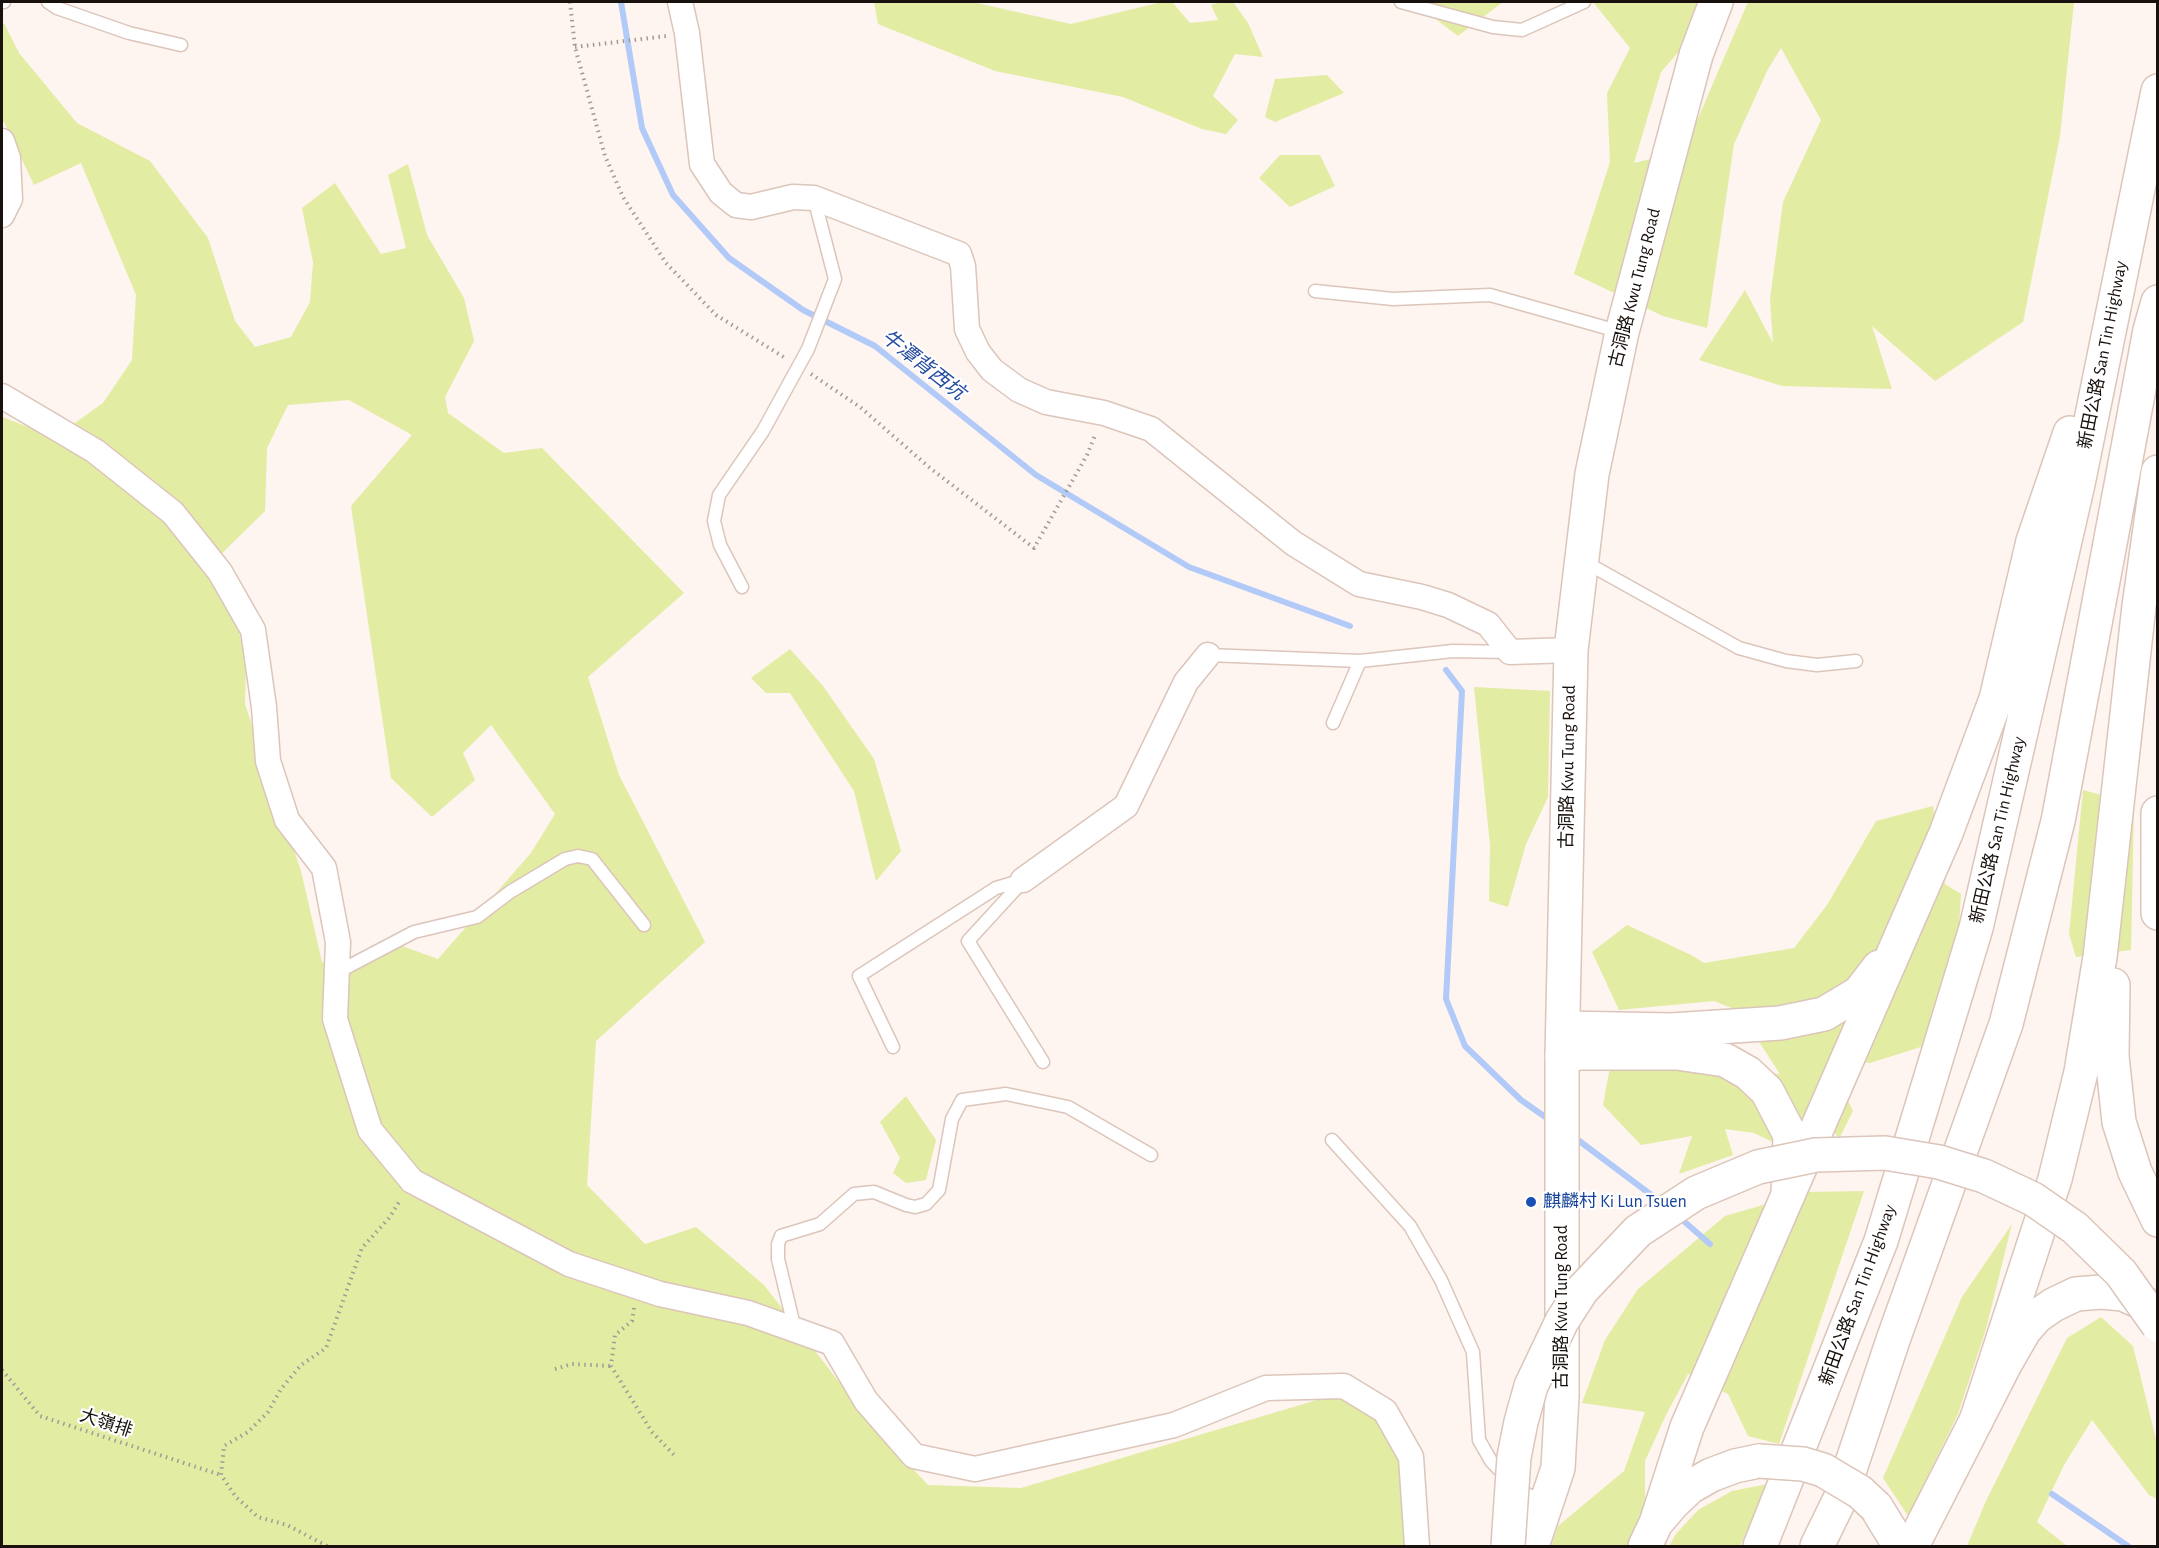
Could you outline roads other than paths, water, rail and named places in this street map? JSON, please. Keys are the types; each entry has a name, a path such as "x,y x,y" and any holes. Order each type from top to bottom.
{"main road":[{"name":"古洞路 Kwu Tung Road","path":"1532,1546 1558,1468 1562,1396 1563,1042 1571,650 1581,560 1592,474 1622,332 1696,55 1716,2"},
{"name":"新田公路 San Tin Highway","path":"1761,1546 1881,1240 1973,939 2078,484 2157,91"},
{"path":"1817,1546 1840,1499 1897,1329 2006,1024 2058,821 2157,302"},
{"path":"1650,1535 1687,1427 1946,833 1996,699 2034,541 2111,314"},
{"path":"1976,1421 2055,1179 2073,1112 2100,957 2157,472"},
{"path":"2122,761 2112,1056 2119,1122 2135,1172 2157,1220"},
{"path":"2157,813 2157,913"},
{"path":"1563,1042 1671,1030 1780,1023 1824,1014 1859,993 1897,943"},
{"path":"1563,1042 1581,1053 1677,1053 1725,1060 1748,1072 1767,1091 1790,1136 1788,1195"},
{"path":"1508,1546 1514,1457 1531,1386 1562,1321 1582,1290 1638,1231 1665,1210 1696,1193 1758,1167 1815,1155 1885,1153 1938,1162 1984,1176 2033,1199 2075,1228 2121,1273 2157,1325"},
{"path":"1912,1546 2024,1331 2036,1317 2053,1305 2076,1294 2101,1292 2123,1294 2157,1309"},
{"path":"1621,1546 1687,1427"},
{"path":"1650,1535 1671,1504 1690,1487 1719,1472 1760,1461 1803,1464 1823,1470 1860,1492 1876,1507 1900,1546"}],"street":[{"path":"680,2 687,33 702,164 721,193 736,205 751,207 793,197 814,198 959,255 963,266 967,329 978,352 992,370 1019,390 1046,402 1104,413 1151,429 1293,543 1359,584 1422,597 1488,624 1510,652 1571,650"},
{"path":"2,141 8,158 10,199 2,215"},
{"path":"2,396 95,451 173,513 220,572 253,630 264,707 268,760 287,820 324,868 338,942 334,1019 370,1130 412,1181 569,1264 660,1294 748,1313 832,1344 866,1401 914,1456 975,1469 1174,1425 1266,1388 1344,1386 1385,1411 1411,1457 1417,1546"},
{"path":"1023,880 1126,806 1186,682 1208,655"}],"lane":[{"path":"48,2 57,8 129,33 181,45"},
{"path":"1401,2 1492,27 1522,30 1584,2"},
{"path":"742,587 720,545 714,520 719,495 763,431 808,349 835,279 814,198"},
{"path":"1316,291 1393,299 1490,295 1622,332"},
{"path":"1581,560 1739,648 1817,665 1856,661"},
{"path":"1208,655 1360,661 1453,651 1510,652"},
{"path":"1333,723 1360,661"},
{"path":"335,974 414,932 477,917 510,892 565,859 578,856 592,859 644,925"},
{"path":"894,1047 859,976 996,888 1023,880"},
{"path":"1023,880 968,941 1043,1062"},
{"path":"795,1330 778,1258 778,1244 781,1236 820,1224 854,1194 874,1192 915,1207 926,1204 939,1190 952,1119 962,1100 1005,1094 1068,1107 1151,1155"},
{"path":"1332,1140 1410,1226 1441,1280 1473,1352 1479,1440 1491,1461 1517,1488 1546,1506"}],"waterway":[{"name":"牛潭背西坑","path":"621,2 642,128 673,195 729,258 803,310 875,346 1036,475 1189,567 1350,626"},
{"path":"1446,670 1462,691 1446,999 1465,1046 1521,1100 1551,1121"},
{"path":"1574,1137 1662,1203"},
{"path":"1679,1217 1710,1244"},
{"path":"2052,1494 2128,1546"}],"place":[{"name":"麒麟村 Ki Lun Tsuen","path":"1531,1202"}]}
